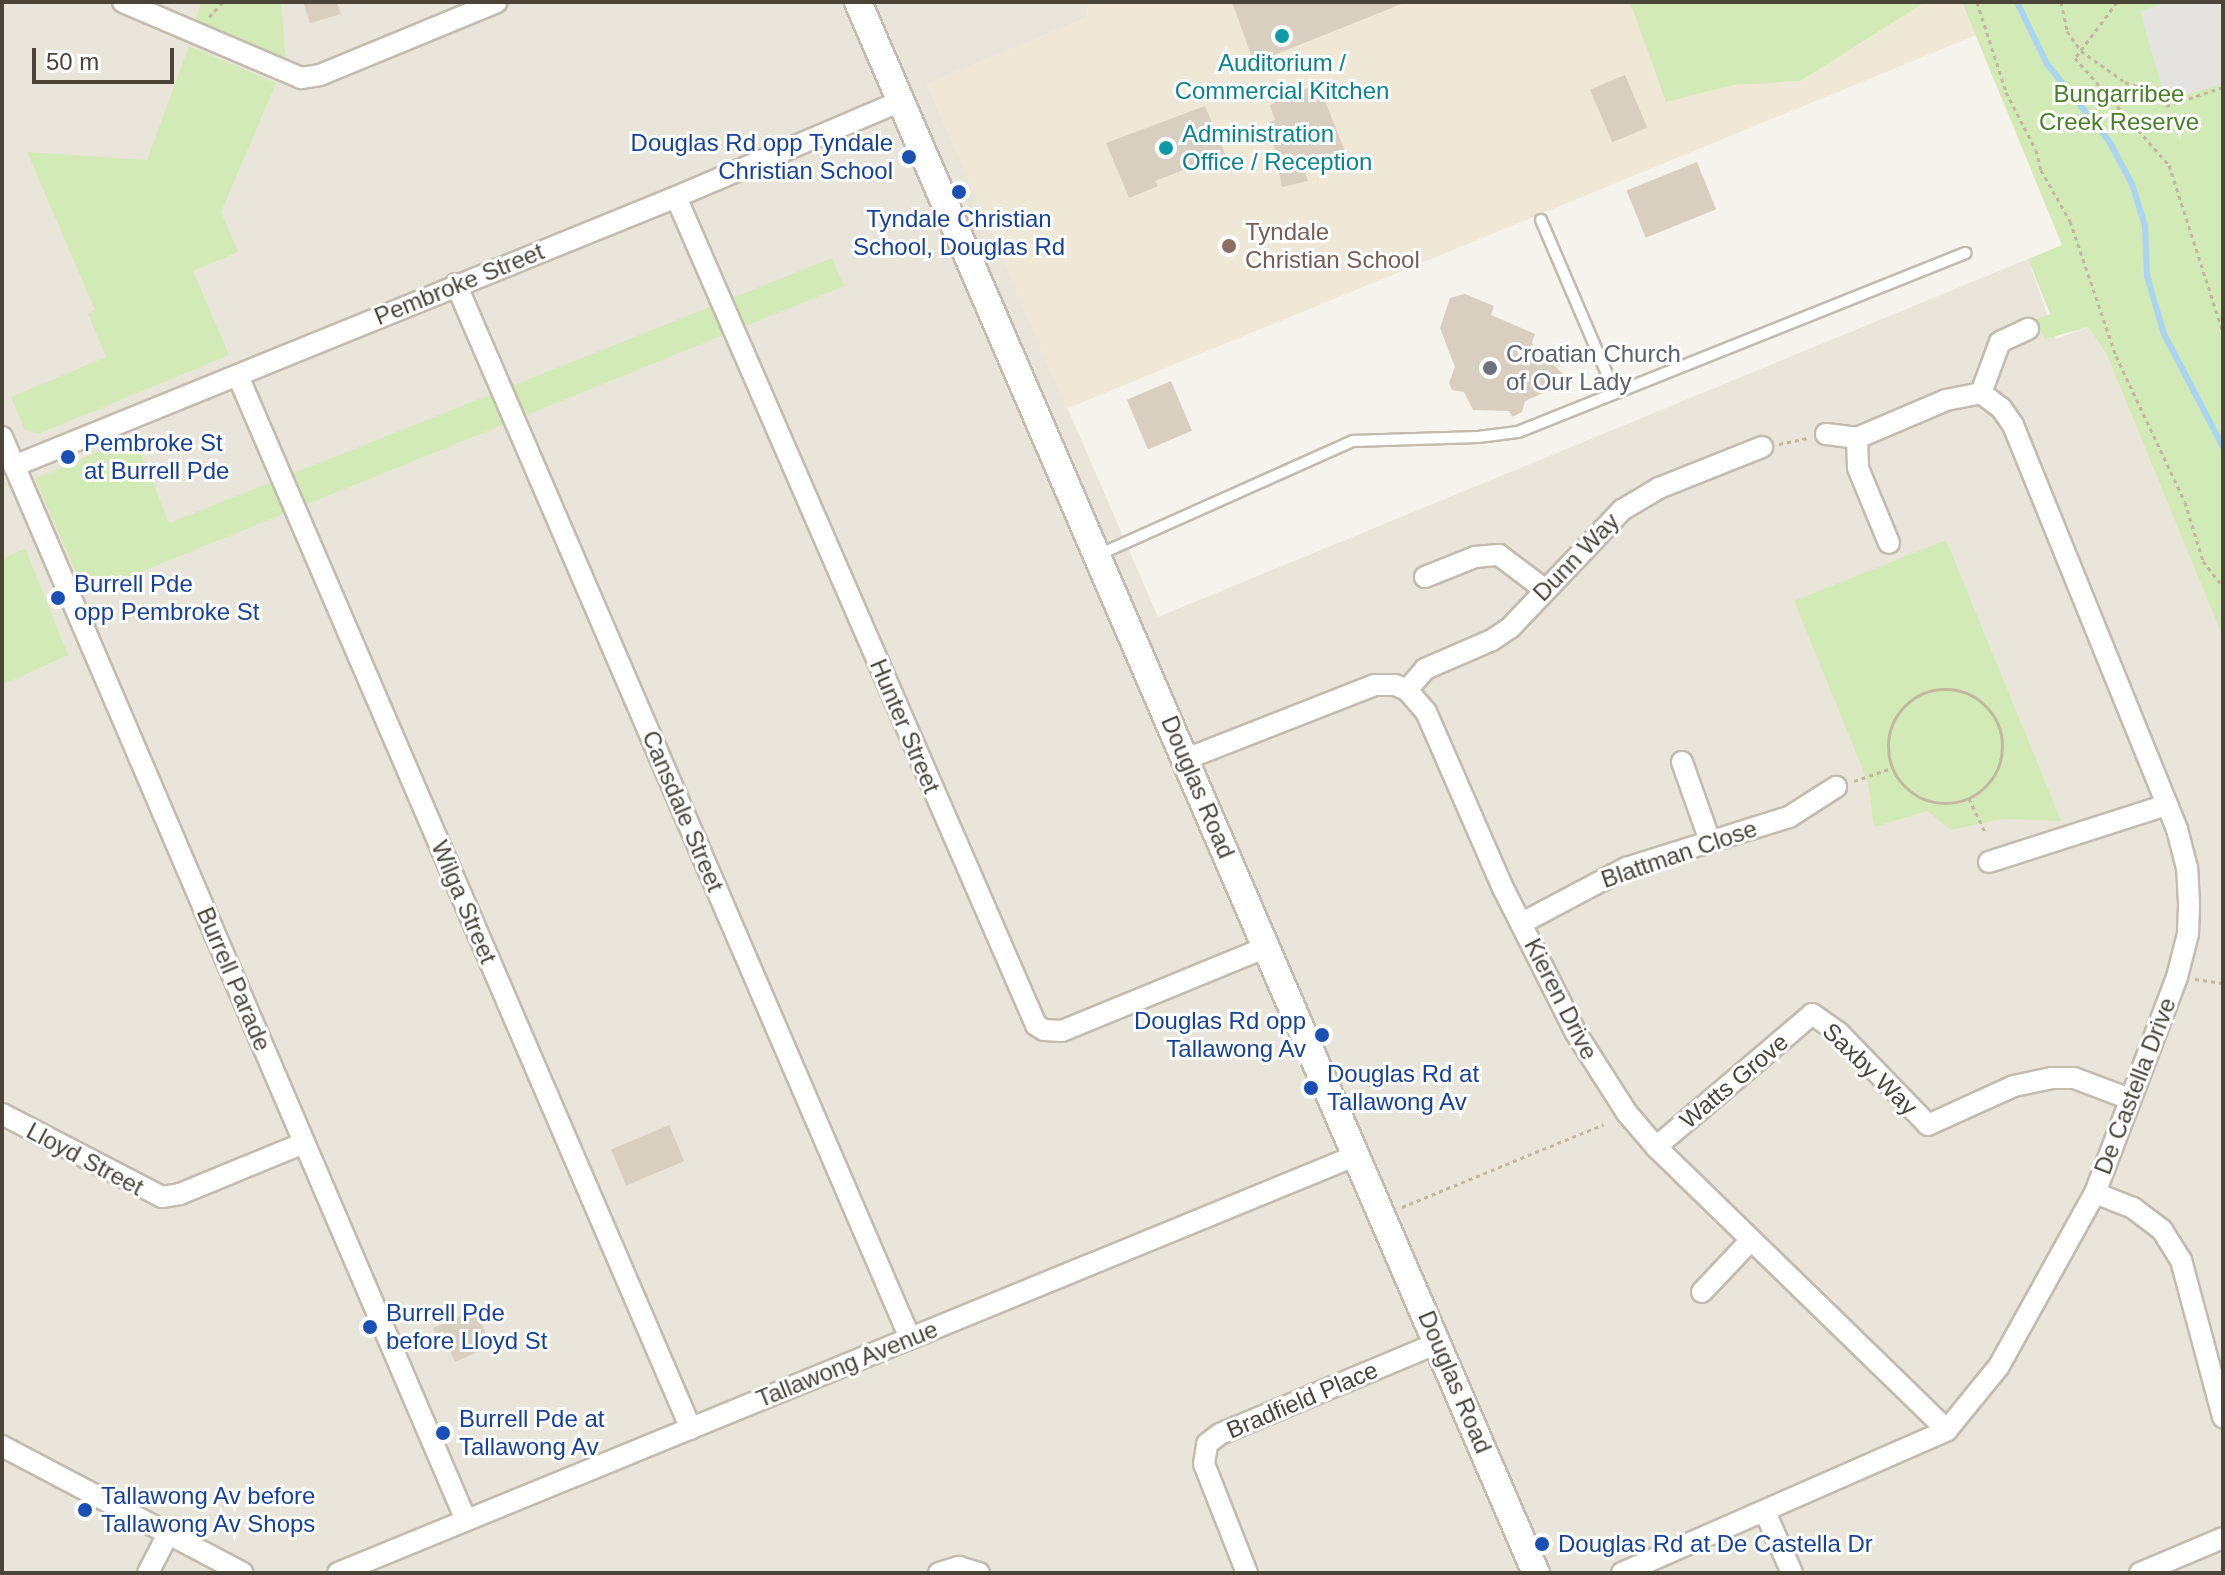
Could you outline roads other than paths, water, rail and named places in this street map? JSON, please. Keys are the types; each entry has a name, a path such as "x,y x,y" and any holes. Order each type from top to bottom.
{"street":[{"path":"123,2 301,78 320,75 497,2"},
{"name":"Douglas Road","path":"858,2 903,100 1536,1573"},
{"name":"Pembroke Street","path":"14,466 676,197 903,100"},
{"name":"Hunter Street","path":"676,197 1036,1025 1044,1030 1062,1031 1267,947"},
{"name":"Cansdale Street","path":"456,284 910,1338"},
{"path":"1826,434 1857,438 1946,400 1981,393 2000,342 2028,329"},
{"name":"Wilga Street","path":"238,376 691,1429"},
{"name":"De Castella Drive","path":"1622,1573 1947,1430 1999,1366 2095,1193 2177,977 2188,934 2189,886 2183,848 2013,425 2001,408 1981,393"},
{"name":"Burrell Parade","path":"2,437 466,1520"},
{"path":"1857,438 1858,468 1889,543"},
{"name":"Dunn Way","path":"1407,690 1425,669 1492,640 1510,628 1544,589 1631,504 1659,488 1762,447"},
{"path":"1425,577 1475,557 1499,555 1544,589"},
{"path":"1186,759 1375,685 1395,685 1407,690"},
{"name":"Kieren Drive","path":"1407,690 1426,712 1503,888 1600,1075 1656,1147 1947,1430"},
{"path":"1682,762 1710,841"},
{"name":"Blattman Close","path":"1522,923 1626,868 1789,817 1836,787"},
{"path":"1989,862 2167,805"},
{"name":"Watts Grove","path":"1656,1147 1812,1014"},
{"name":"Saxby Way","path":"1812,1014 1838,1032 1928,1125 2014,1086 2051,1078 2074,1078 2130,1099"},
{"name":"Lloyd Street","path":"2,1114 162,1197 188,1191 304,1143"},
{"name":"Tallawong Avenue","path":"338,1573 1357,1155"},
{"path":"2095,1193 2133,1208 2162,1230 2181,1260 2223,1417"},
{"path":"1702,1292 1751,1240"},
{"name":"Bradfield Place","path":"1247,1573 1204,1464 1205,1449 1211,1439 1438,1343"},
{"path":"2,1446 243,1573"},
{"path":"1765,1512 1792,1573"},
{"path":"148,1573 168,1534"},
{"path":"2140,1573 2223,1538"},
{"path":"939,1573 959,1567 979,1573"}],"lane":[{"path":"1541,220 1615,393"},
{"path":"1098,555 1353,441 1478,437 1518,432 1965,253"}],"waterway":[{"path":"2017,2 2047,64 2109,141 2132,184 2145,226 2147,276 2164,334 2223,447"}],"place":[{"name":"Auditorium / Commercial Kitchen","path":"1282,36"},
{"name":"Administration Office / Reception","path":"1166,148"},
{"name":"Douglas Rd opp Tyndale Christian School","path":"909,157"},
{"name":"Tyndale Christian School, Douglas Rd","path":"959,192"},
{"name":"Tyndale Christian School","path":"1229,246"},
{"name":"Croatian Church of Our Lady","path":"1490,368"},
{"name":"Pembroke St at Burrell Pde","path":"68,457"},
{"name":"Burrell Pde opp Pembroke St","path":"58,598"},
{"name":"Douglas Rd opp Tallawong Av","path":"1322,1035"},
{"name":"Douglas Rd at Tallawong Av","path":"1311,1088"},
{"name":"Burrell Pde before Lloyd St","path":"370,1327"},
{"name":"Burrell Pde at Tallawong Av","path":"443,1433"},
{"name":"Tallawong Av before Tallawong Av Shops","path":"85,1510"},
{"name":"Douglas Rd at De Castella Dr","path":"1542,1544"}],"park label":[{"name":"Bungarribee Creek Reserve","path":"2119,108"}]}
